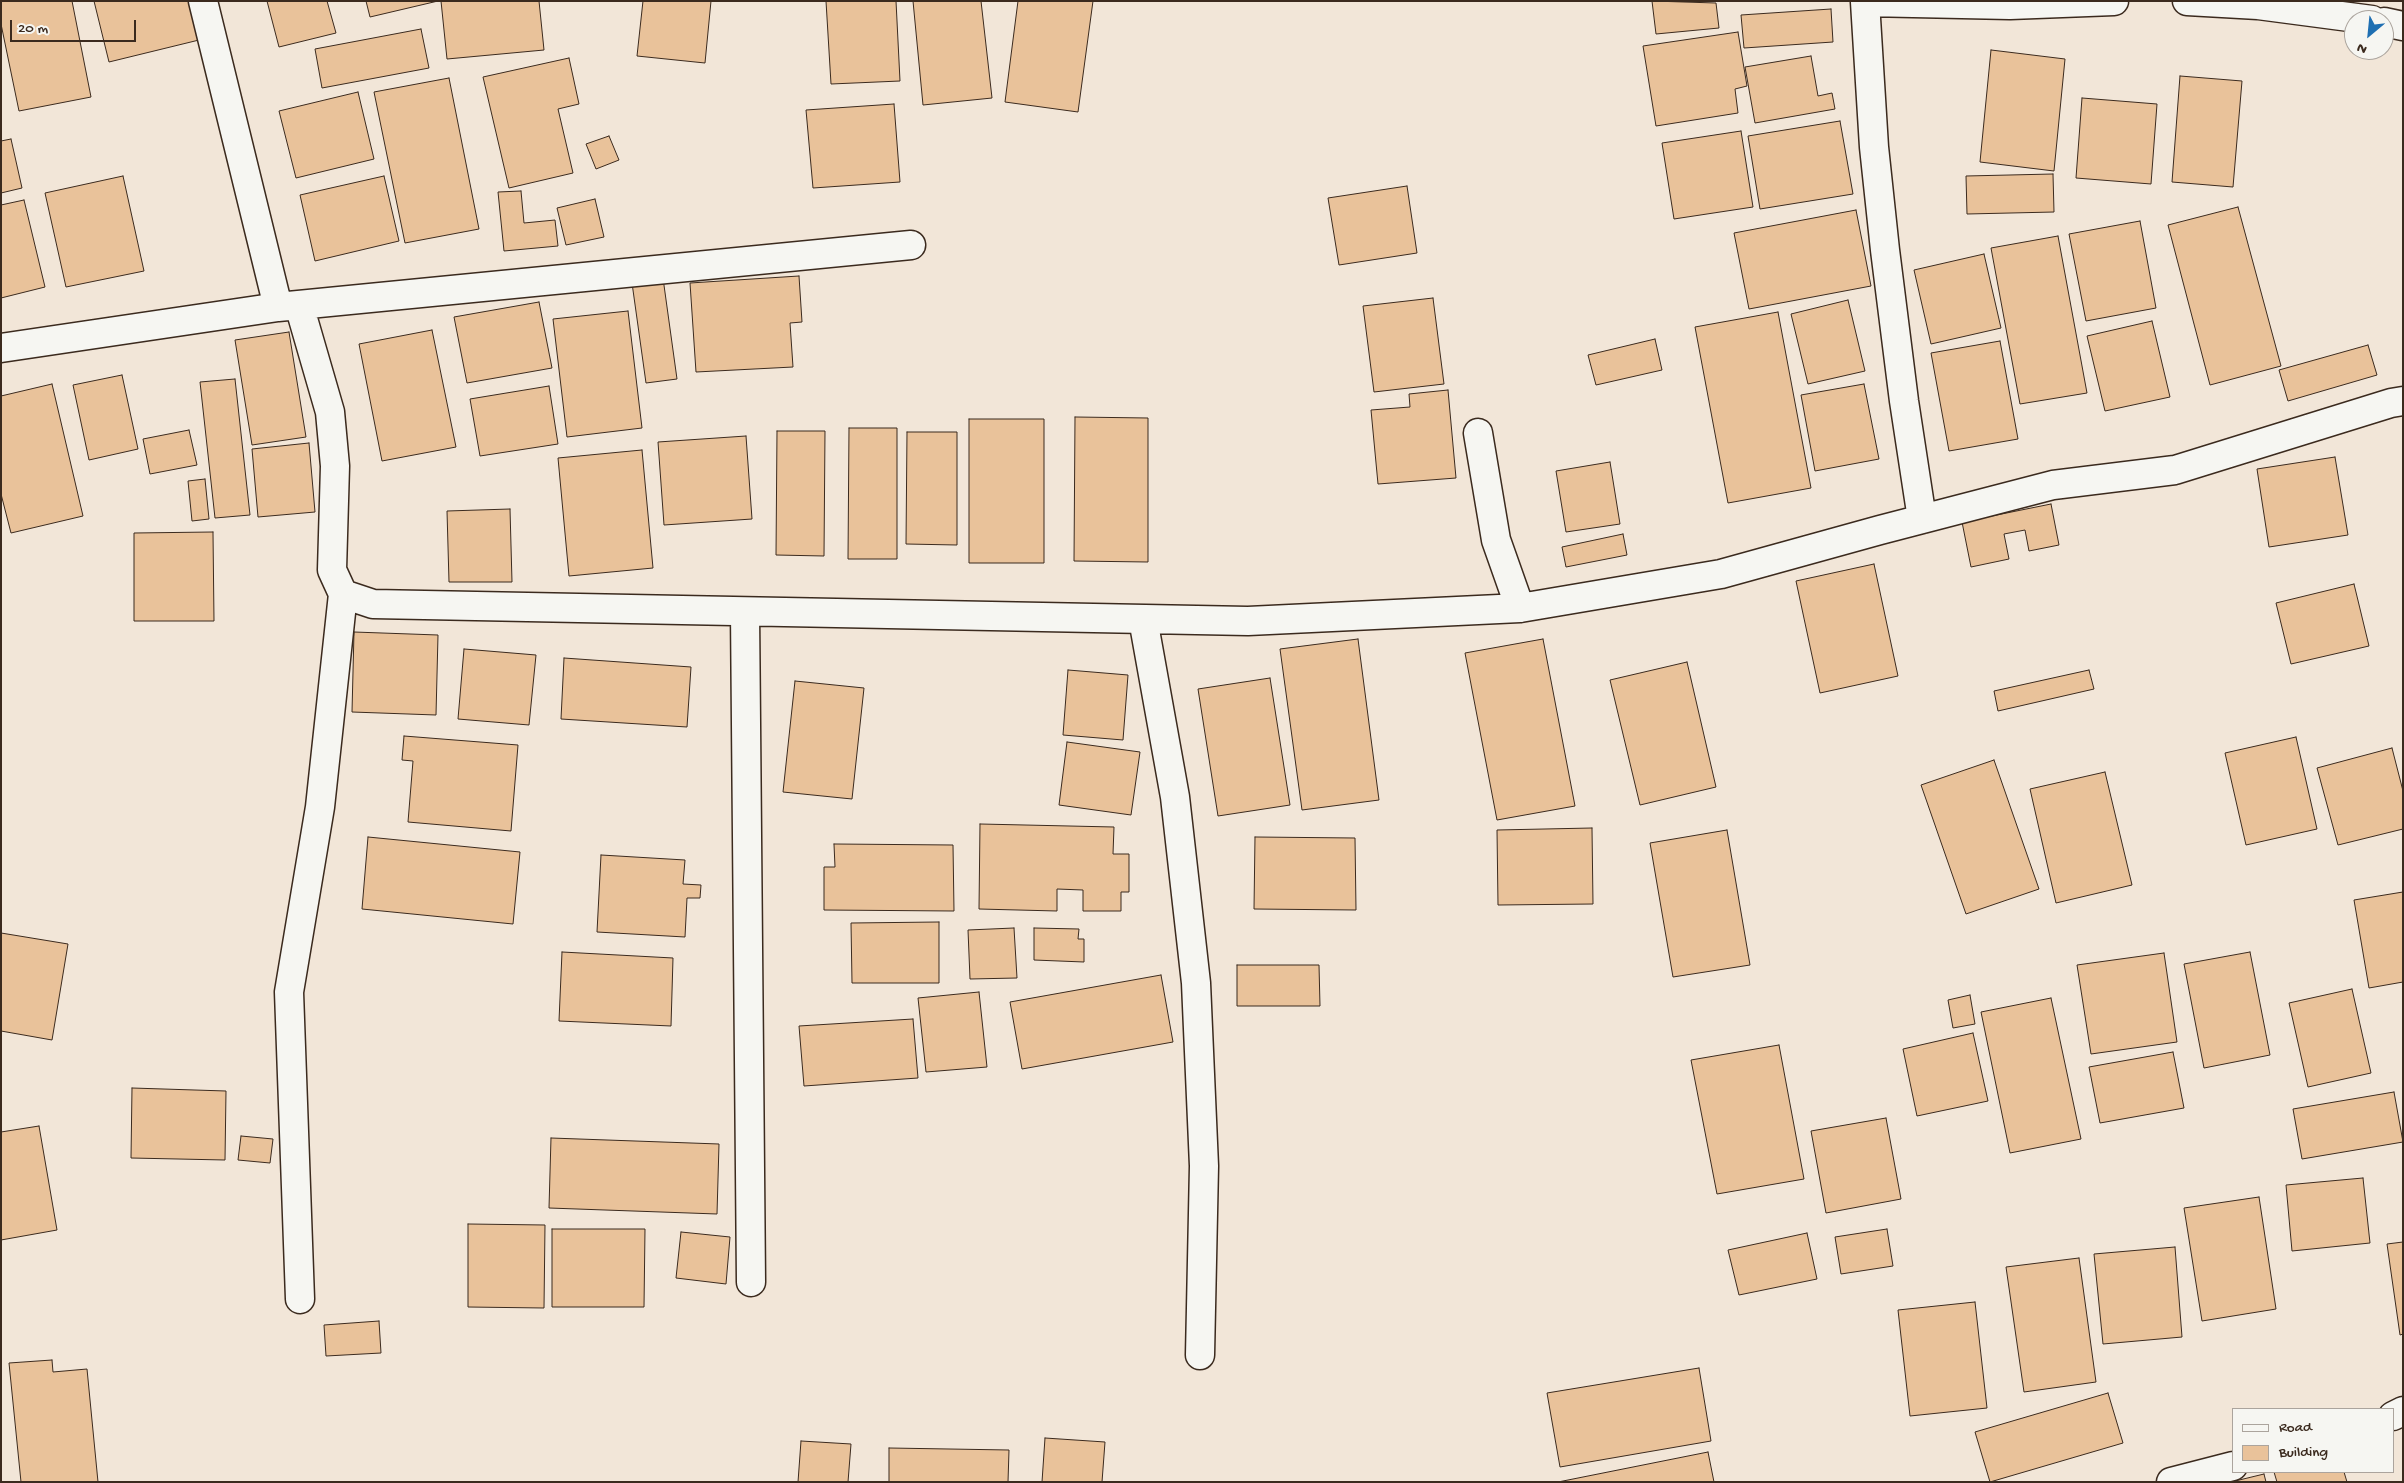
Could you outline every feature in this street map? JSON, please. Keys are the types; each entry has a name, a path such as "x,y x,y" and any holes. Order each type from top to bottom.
{"street":[{"path":"203,1 289,306 330,412 335,466 332,570 343,594 320,807 289,992 300,1298"},
{"path":"1922,519 1904,401 1885,250 1872,129 1864,1 2010,5 2114,1"},
{"path":"2187,1 2258,5 2344,16"},
{"path":"1,348 289,306 910,245"},
{"path":"343,594 373,604 1248,621 1520,608 1721,574 1922,519 2052,486 2175,470 2391,403 2403,401"},
{"path":"1478,434 1496,540 1520,608"},
{"path":"745,612 751,1282"},
{"path":"1143,619 1175,796 1196,982 1204,1166 1200,1355"},
{"path":"2171,1482 2232,1466"}],"building":[{"path":"1,1 72,1 91,97 19,111 1,24"},
{"path":"94,1 190,1 199,40 109,62"},
{"path":"267,1 327,1 336,33 279,47"},
{"path":"366,1 438,1 370,17"},
{"path":"441,1 539,1 544,50 447,59"},
{"path":"643,1 711,1 705,63 637,56"},
{"path":"826,1 896,1 900,81 831,84"},
{"path":"913,1 981,1 992,98 923,105"},
{"path":"1018,1 1093,1 1078,112 1005,102"},
{"path":"1652,1 1716,3 1719,28 1656,34"},
{"path":"1831,9 1833,42 1744,48 1741,15"},
{"path":"421,29 429,68 322,88 315,49"},
{"path":"1738,32 1747,86 1735,89 1738,113 1656,126 1643,46"},
{"path":"1991,50 2065,59 2054,171 1980,162"},
{"path":"1811,56 1818,96 1832,93 1835,109 1755,123 1745,67"},
{"path":"569,58 579,104 558,109 573,173 509,188 483,77"},
{"path":"2180,76 2242,81 2233,187 2172,182"},
{"path":"449,78 479,229 405,243 374,92"},
{"path":"358,92 374,159 296,178 279,111"},
{"path":"2082,98 2157,104 2151,184 2076,178"},
{"path":"894,104 900,182 813,188 806,110"},
{"path":"1840,121 1853,194 1760,209 1748,136"},
{"path":"1741,131 1753,207 1674,219 1662,143"},
{"path":"609,136 619,160 596,169 586,144"},
{"path":"11,139 22,188 1,193 1,141"},
{"path":"2053,174 2054,212 1967,214 1966,176"},
{"path":"123,176 144,271 66,287 45,193"},
{"path":"384,176 399,241 315,261 300,195"},
{"path":"1407,186 1417,253 1339,265 1328,198"},
{"path":"521,191 524,223 555,220 558,246 504,251 498,192"},
{"path":"595,199 604,237 566,245 557,208"},
{"path":"24,200 45,287 1,298 1,205"},
{"path":"2238,207 2281,366 2210,385 2168,225"},
{"path":"1856,210 1871,286 1749,309 1734,233"},
{"path":"2140,221 2156,308 2086,321 2069,234"},
{"path":"2058,236 2087,393 2020,404 1991,248"},
{"path":"1984,254 2001,328 1931,344 1914,270"},
{"path":"799,276 802,322 790,323 793,367 696,372 690,283"},
{"path":"663,278 677,379 646,383 632,283"},
{"path":"1433,298 1444,384 1374,392 1363,306"},
{"path":"1848,300 1865,371 1808,384 1791,314"},
{"path":"539,302 552,368 467,383 454,317"},
{"path":"628,311 642,428 567,437 553,319"},
{"path":"1778,312 1811,488 1728,503 1695,327"},
{"path":"2152,321 2170,397 2105,411 2087,336"},
{"path":"432,330 456,447 382,461 359,344"},
{"path":"289,332 306,437 252,445 235,340"},
{"path":"1655,339 1662,370 1596,385 1588,355"},
{"path":"2000,341 2018,439 1949,451 1931,353"},
{"path":"2368,345 2377,375 2288,401 2279,370"},
{"path":"122,375 138,449 89,460 73,385"},
{"path":"235,379 250,515 215,518 200,382"},
{"path":"52,384 83,516 11,533 1,494 1,396"},
{"path":"1864,384 1879,459 1815,471 1801,395"},
{"path":"549,386 558,444 480,456 470,399"},
{"path":"1448,390 1456,478 1378,484 1371,410 1410,407 1409,394"},
{"path":"1075,417 1148,418 1148,562 1074,561"},
{"path":"969,419 1044,419 1044,563 969,563"},
{"path":"849,428 897,428 897,559 848,559"},
{"path":"189,430 197,465 150,474 143,439"},
{"path":"777,431 825,431 824,556 776,555"},
{"path":"907,432 957,432 957,545 906,544"},
{"path":"746,436 752,519 664,525 658,442"},
{"path":"309,443 315,512 258,517 252,449"},
{"path":"642,450 653,568 569,576 558,458"},
{"path":"2335,457 2348,535 2269,547 2257,469"},
{"path":"1610,462 1620,524 1566,532 1556,471"},
{"path":"205,479 209,519 192,521 188,481"},
{"path":"2051,504 2059,545 2029,551 2025,530 2004,534 2009,559 1971,567 1962,522"},
{"path":"510,509 512,582 449,582 447,511"},
{"path":"213,532 214,621 134,621 134,533"},
{"path":"1623,534 1627,555 1566,567 1562,547"},
{"path":"1874,564 1898,676 1820,693 1796,581"},
{"path":"2354,584 2369,646 2291,664 2276,603"},
{"path":"354,632 438,635 436,715 352,712"},
{"path":"1358,639 1379,800 1302,810 1280,649"},
{"path":"1543,639 1575,806 1497,820 1465,653"},
{"path":"464,649 536,655 529,725 458,719"},
{"path":"564,658 691,667 687,727 561,719"},
{"path":"1687,662 1716,787 1640,805 1610,680"},
{"path":"1068,670 1128,675 1123,740 1063,735"},
{"path":"2089,670 2094,689 1998,711 1994,691"},
{"path":"1270,678 1290,805 1218,816 1198,689"},
{"path":"795,681 864,688 852,799 783,792"},
{"path":"404,736 518,745 511,831 408,822 413,761 402,760"},
{"path":"2296,737 2317,829 2246,845 2225,753"},
{"path":"1067,742 1140,752 1131,815 1059,805"},
{"path":"2392,748 2403,791 2403,829 2338,845 2317,768"},
{"path":"1994,760 2039,889 1966,914 1921,785"},
{"path":"2105,772 2132,885 2056,903 2030,789"},
{"path":"980,824 1114,827 1113,854 1129,854 1129,892 1121,892 1121,911 1083,911 1083,890 1057,889 1057,911 979,909"},
{"path":"1592,828 1593,904 1498,905 1497,830"},
{"path":"1727,830 1750,965 1673,977 1650,843"},
{"path":"368,837 520,852 513,924 362,909"},
{"path":"1255,837 1355,838 1356,910 1254,909"},
{"path":"834,844 953,845 954,911 824,910 824,867 835,867"},
{"path":"601,855 685,860 683,884 701,885 700,898 687,898 685,937 597,932"},
{"path":"2403,892 2403,982 2369,988 2354,900"},
{"path":"939,922 939,983 852,983 851,923"},
{"path":"1014,928 1017,978 970,979 968,930"},
{"path":"1034,928 1079,929 1078,939 1084,939 1084,962 1034,960"},
{"path":"1,933 68,944 52,1040 1,1031"},
{"path":"562,952 673,958 671,1026 559,1021"},
{"path":"2250,952 2270,1055 2204,1068 2184,964"},
{"path":"2164,953 2177,1042 2091,1054 2077,965"},
{"path":"1237,965 1319,965 1320,1006 1237,1006"},
{"path":"1161,975 1173,1042 1022,1069 1010,1002"},
{"path":"2352,989 2371,1073 2308,1087 2289,1003"},
{"path":"979,992 987,1067 926,1072 918,998"},
{"path":"1970,995 1975,1024 1953,1028 1948,1000"},
{"path":"2051,998 2081,1139 2010,1153 1981,1012"},
{"path":"913,1019 918,1078 804,1086 799,1026"},
{"path":"1973,1033 1988,1101 1917,1116 1903,1049"},
{"path":"1779,1045 1804,1179 1717,1194 1691,1060"},
{"path":"2173,1052 2184,1108 2100,1123 2089,1067"},
{"path":"132,1088 226,1091 225,1160 131,1158"},
{"path":"2394,1092 2403,1142 2302,1159 2293,1109"},
{"path":"1886,1118 1901,1199 1826,1213 1811,1131"},
{"path":"39,1126 57,1230 1,1240 1,1132"},
{"path":"241,1136 273,1139 270,1163 238,1160"},
{"path":"551,1138 719,1144 717,1214 549,1208"},
{"path":"2363,1178 2370,1243 2292,1251 2286,1185"},
{"path":"2259,1197 2276,1309 2202,1321 2184,1208"},
{"path":"468,1224 545,1225 544,1308 468,1307"},
{"path":"552,1229 645,1229 644,1307 552,1307"},
{"path":"1887,1229 1893,1266 1841,1274 1835,1237"},
{"path":"681,1232 730,1237 726,1284 676,1278"},
{"path":"1807,1233 1817,1279 1739,1295 1728,1250"},
{"path":"2403,1242 2403,1334 2400,1335 2387,1244"},
{"path":"2175,1247 2182,1337 2103,1344 2094,1254"},
{"path":"2079,1258 2096,1382 2024,1392 2006,1267"},
{"path":"1975,1302 1987,1408 1910,1416 1898,1310"},
{"path":"379,1321 381,1353 326,1356 324,1325"},
{"path":"52,1360 53,1372 87,1369 98,1482 21,1482 9,1363"},
{"path":"1699,1368 1711,1441 1560,1467 1547,1393"},
{"path":"2108,1393 2123,1443 1990,1482 1975,1432"},
{"path":"1045,1438 1105,1442 1102,1482 1042,1482"},
{"path":"801,1441 851,1444 848,1482 798,1482"},
{"path":"889,1448 1009,1450 1008,1482 889,1482"},
{"path":"1708,1452 1714,1482 1558,1482"},
{"path":"2274,1473 2344,1473 2347,1482 2277,1482"},
{"path":"2264,1474 2266,1482 2231,1482"}]}
